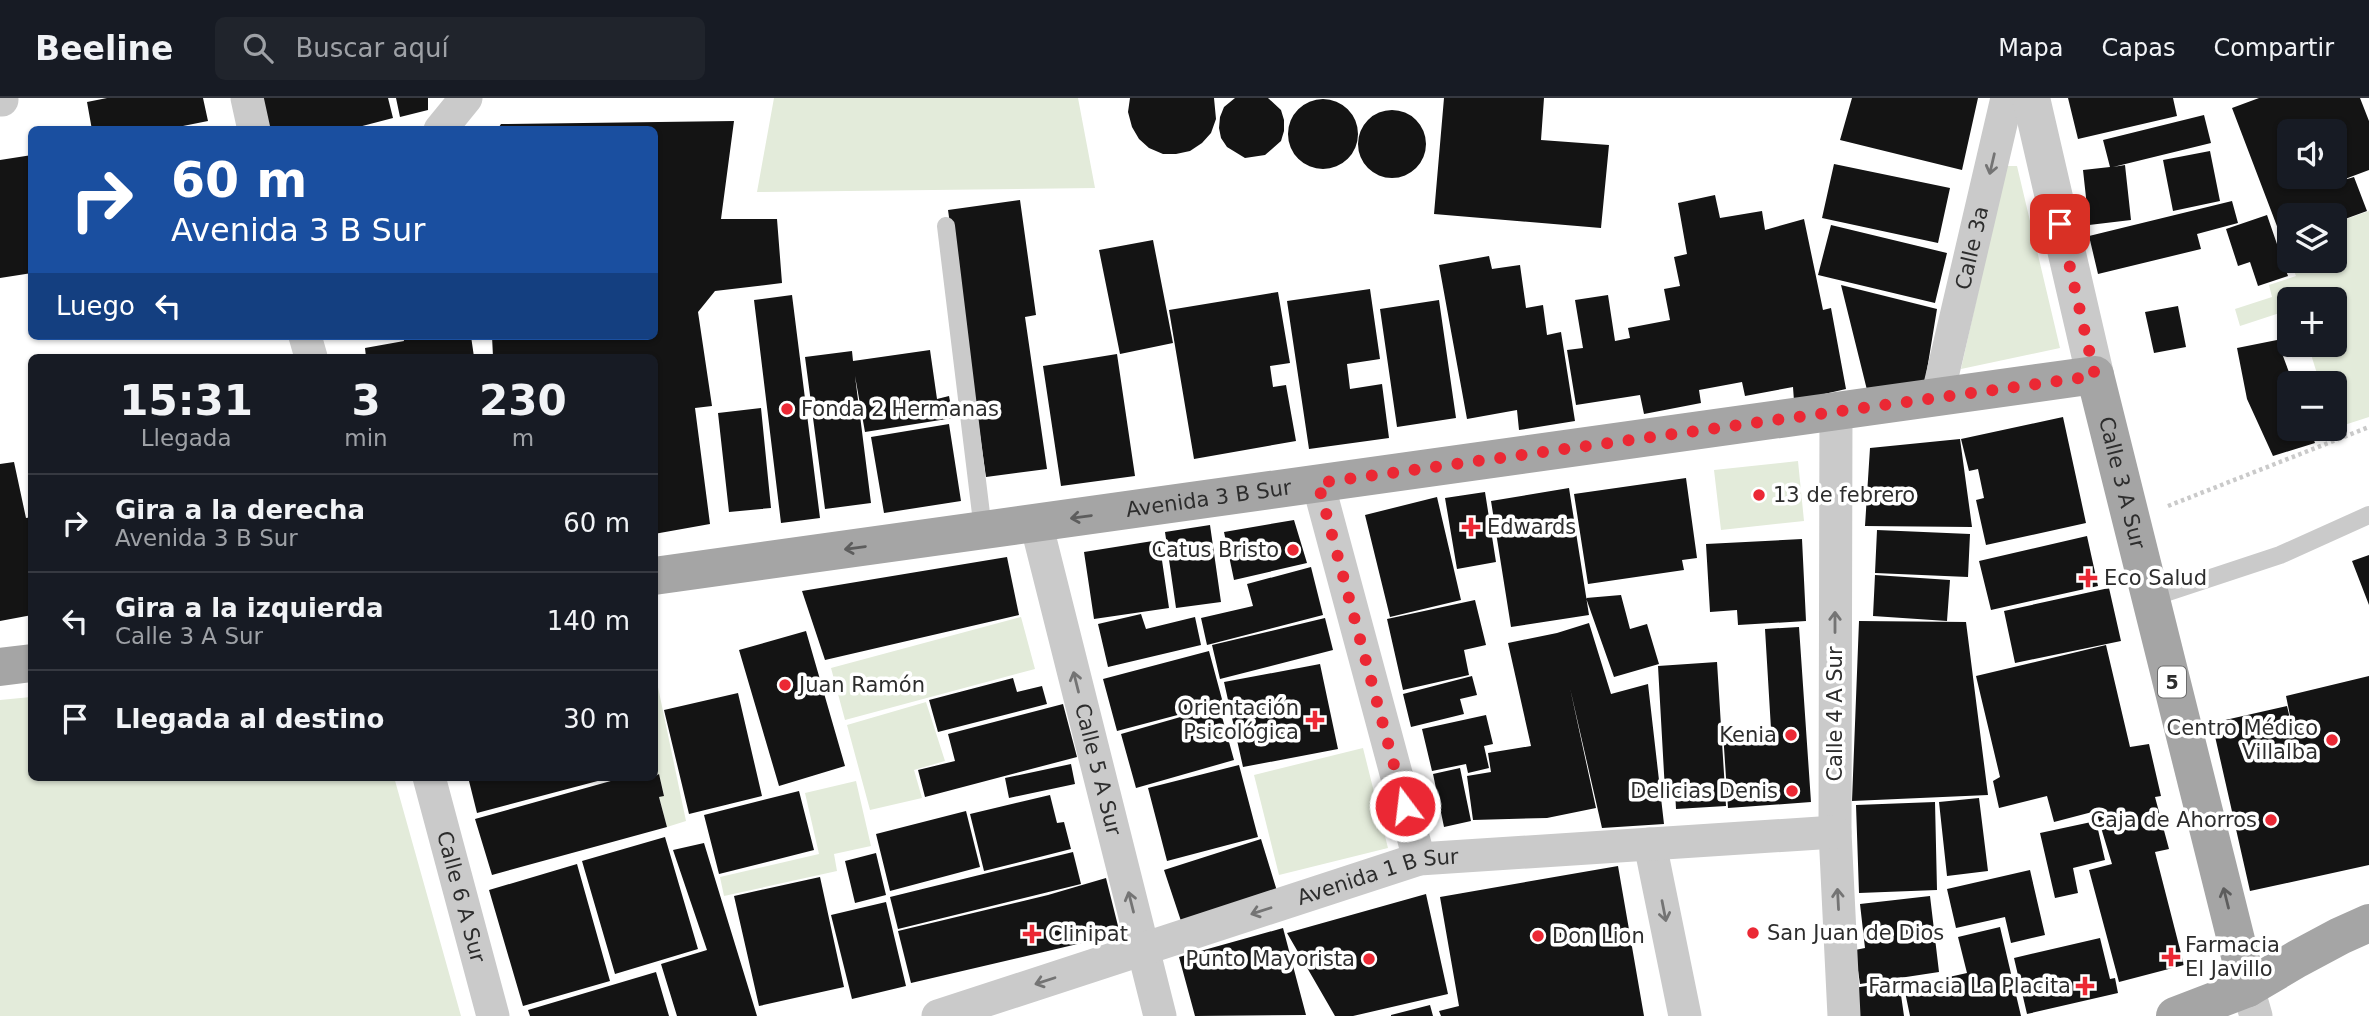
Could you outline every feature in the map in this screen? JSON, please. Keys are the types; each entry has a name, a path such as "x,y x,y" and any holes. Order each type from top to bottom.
{"main road":[{"name":"Avenida 3 B Sur","path":"658,575 2095,376"},
{"name":"Calle 3 A Sur","path":"2095,376 2248,987"},
{"path":"0,667 28,664"},
{"path":"2175,1016 2211,1004 2248,987 2369,923"}],"street":[{"path":"247,98 253,126"},
{"path":"443,126 466,98"},
{"name":"Calle 3a","path":"1937,397 2007,98"},
{"name":"Calle 3 A Sur","path":"2031,98 2095,376"},
{"name":"Calle 4 A Sur","path":"1836,411 1835,832 1844,1016"},
{"path":"1318,483 1419,859"},
{"name":"Calle 5 A Sur","path":"1036,523 1160,1016"},
{"name":"Calle 6 A Sur","path":"430,781 493,1016"},
{"name":"Avenida 1 B Sur","path":"938,1016 1419,859 1835,832"},
{"path":"1650,844 1685,1016"}],"lane":[{"path":"946,226 983,530"},
{"path":"2150,598 2280,555 2369,515"}],"path":[{"path":"2131,520 2369,427"}],"green space":[{"path":"774,98 1078,98 1095,188 757,192"},
{"path":"2006,166 2017,166 2060,348 1961,369"},
{"path":"2369,211 2369,417 2347,424 2347,371 2316,371 2312,357 2347,357 2347,287 2277,287 2277,314 2240,326 2235,309 2272,297 2269,285 2296,276 2295,273 2347,273 2347,219"},
{"name":"13 de febrero","path":"1798,461 1804,521 1721,530 1714,470"},
{"path":"1021,617 1035,669 845,720 831,668"},
{"path":"658,687 686,821 667,827 659,797 664,795 659,775"},
{"path":"28,697 28,781 395,781 461,1016 0,1016 0,700"},
{"path":"926,702 945,761 914,770 922,798 870,810 847,725"},
{"path":"1363,748 1388,848 1279,875 1254,775"},
{"path":"856,781 871,846 834,854 837,871 724,896 720,877 819,854 805,793"}],"building":[{"path":"107,98 203,98 208,121 183,126 91,126 87,102"},
{"path":"259,98 388,98 393,118 362,126 265,126"},
{"path":"396,98 428,98 428,110 400,117"},
{"path":"1130,98 1214,98 1216,119 1211,133 1190,151 1163,154 1149,148 1139,139 1128,112"},
{"path":"1235,98 1268,98 1281,110 1284,131 1281,141 1265,155 1245,158 1227,147 1221,138 1220,117 1224,107"},
{"path":"1444,98 1544,98 1541,140 1609,145 1601,228 1434,214"},
{"path":"1852,98 1978,98 1962,170 1840,140"},
{"path":"2068,98 2173,98 2177,116 2078,139"},
{"path":"2259,98 2360,98 2369,121 2369,170 2347,178 2347,119 2277,119 2277,189 2347,189 2347,179 2354,177 2367,211 2347,218 2347,203 2277,203 2277,226 2232,108"},
{"path":"1323,99 1348,109 1358,134 1348,159 1323,169 1298,159 1288,134 1298,109"},
{"path":"1392,110 1405,113 1416,120 1423,131 1426,144 1423,157 1416,168 1405,175 1392,178 1379,175 1368,168 1361,157 1358,144 1361,131 1368,120 1379,113"},
{"path":"2204,115 2211,143 2113,167 2125,165 2131,220 2089,225 2083,170 2110,167 2103,140"},
{"path":"734,121 721,219 777,219 782,283 715,291 698,312 712,406 695,408 710,524 658,533 658,354 493,354 492,340 658,340 658,126 500,126"},
{"path":"2210,151 2220,201 2173,211 2163,160"},
{"path":"28,156 28,274 0,278 0,160"},
{"path":"1834,164 1950,188 1938,243 1822,218"},
{"path":"1715,195 1720,218 1762,211 1765,230 1804,219 1823,310 1831,308 1846,389 1794,401 1793,387 1745,396 1742,382 1699,390 1701,403 1644,414 1640,395 1576,405 1567,350 1583,348 1575,300 1608,295 1615,341 1630,338 1628,328 1670,320 1664,289 1680,286 1674,257 1687,254 1678,203"},
{"path":"1020,200 1036,315 1025,317 1047,469 986,477 948,210"},
{"path":"2232,201 2238,223 2197,234 2201,249 2098,274 2089,236"},
{"path":"2267,215 2277,244 2277,273 2287,273 2288,276 2258,286 2250,262 2238,266 2226,229"},
{"path":"1831,225 1947,253 1935,303 1818,275"},
{"path":"1153,240 1173,343 1120,354 1099,250"},
{"path":"1489,256 1492,269 1520,265 1526,308 1543,305 1547,335 1561,332 1575,421 1519,430 1517,410 1467,419 1439,265"},
{"path":"1841,285 1937,309 1925,382 1867,390"},
{"path":"1370,289 1380,359 1347,364 1350,389 1382,384 1389,438 1309,449 1287,301"},
{"path":"1278,292 1290,363 1270,366 1273,387 1286,385 1296,441 1194,459 1169,310"},
{"name":"Fonda 2 Hermanas","path":"792,295 820,518 781,523 754,300"},
{"path":"1439,300 1456,418 1397,427 1380,309"},
{"path":"2178,306 2186,347 2154,353 2145,312"},
{"path":"472,340 474,354 366,354 365,348 404,341"},
{"path":"2277,340 2277,357 2283,357 2289,371 2277,371 2277,441 2315,443 2273,456 2247,399 2237,348"},
{"path":"930,350 937,399 949,396 953,418 865,432 855,376 871,503 825,509 805,357 852,351 853,361"},
{"path":"1117,354 1135,476 1061,486 1043,366"},
{"path":"761,408 771,508 729,512 718,413"},
{"path":"2063,417 2086,523 1986,545 1976,500 1984,498 1978,469 1969,471 1961,439"},
{"path":"949,424 961,501 884,513 871,437"},
{"path":"1960,439 1972,527 1865,526 1870,448"},
{"path":"14,462 28,518 28,616 0,621 0,464"},
{"path":"1686,478 1697,558 1682,560 1684,570 1588,584 1574,494"},
{"path":"1569,488 1589,615 1511,627 1491,501"},
{"path":"1485,492 1496,562 1457,569 1445,498"},
{"path":"1437,497 1461,600 1390,617 1365,515"},
{"path":"1294,520 1307,563 1234,580 1224,532"},
{"path":"1210,525 1221,602 1176,608 1165,532"},
{"path":"1877,530 1970,534 1968,577 1875,573"},
{"path":"2087,536 2098,586 1991,610 1979,561"},
{"path":"1802,539 1806,621 1738,625 1737,610 1710,612 1706,544"},
{"path":"1159,540 1169,608 1094,619 1084,552"},
{"path":"2369,555 2369,605 2352,561"},
{"path":"1007,557 1019,615 825,660 802,591"},
{"path":"1311,567 1323,615 1207,645 1201,618 1253,606 1247,584"},
{"path":"1875,575 1950,580 1947,621 1873,616"},
{"path":"2109,588 2121,641 2015,663 2004,611"},
{"path":"1621,595 1630,629 1647,624 1659,664 1614,677 1586,598"},
{"path":"1475,600 1486,645 1464,650 1469,675 1403,690 1387,619"},
{"path":"1141,614 1146,629 1195,617 1201,645 1108,667 1098,624"},
{"path":"1325,618 1333,650 1220,679 1212,645"},
{"path":"1859,621 1966,622 1988,795 1852,801"},
{"path":"1589,623 1611,694 1648,684 1664,824 1602,828 1570,688 1596,808 1547,818 1473,820 1467,776 1491,772 1488,753 1531,746 1508,643"},
{"path":"1799,627 1811,802 1728,808 1723,732 1771,729 1765,629"},
{"name":"Juan Ramón","path":"806,631 845,766 779,786 739,650"},
{"path":"2106,645 2130,747 2149,744 2161,796 2155,797 2169,849 2155,852 2184,965 2119,982 2089,870 2112,864 2096,811 2054,822 2047,796 1999,808 1993,781 2000,777 1976,676"},
{"path":"1209,651 1223,703 1117,731 1103,679"},
{"path":"1717,662 1726,806 1676,809 1675,790 1665,791 1658,666"},
{"path":"1320,664 1338,749 1243,767 1224,682"},
{"path":"1472,676 1477,695 1460,699 1464,714 1411,727 1403,694"},
{"path":"2369,676 2369,865 2250,891 2212,723 2287,706 2295,740 2286,696"},
{"path":"1013,678 1017,692 1042,686 1047,704 938,732 929,700"},
{"path":"738,693 762,796 689,814 664,710"},
{"path":"1063,704 1077,757 925,797 918,770 955,761 948,734"},
{"path":"1219,706 1234,760 1136,788 1121,734"},
{"path":"1486,715 1493,744 1484,746 1489,768 1468,773 1466,764 1432,771 1422,729"},
{"path":"1071,764 1075,784 1009,798 1005,778"},
{"path":"1239,765 1258,837 1167,861 1148,788"},
{"path":"1460,768 1471,821 1444,827 1433,774"},
{"path":"658,775 664,796 659,797 667,827 492,875 475,819 611,781 658,781"},
{"path":"469,781 598,781 477,813"},
{"path":"799,791 814,850 719,874 704,815"},
{"path":"1050,795 1057,823 1064,822 1071,849 984,871 970,814"},
{"path":"1979,798 1988,871 1947,876 1939,802"},
{"path":"1935,802 1937,890 1859,893 1856,805"},
{"path":"966,811 980,867 890,891 876,834"},
{"path":"2096,821 2105,860 2073,868 2078,893 2055,898 2040,833"},
{"path":"665,837 698,949 615,974 582,861"},
{"path":"1261,839 1277,891 1181,921 1164,870"},
{"path":"704,843 757,1016 677,1016 661,964 707,950 673,850"},
{"path":"1073,852 1081,884 898,929 890,897"},
{"path":"876,853 886,895 855,903 845,861"},
{"path":"577,864 610,981 523,1006 489,890"},
{"name":"Don Lion","path":"1618,866 1644,1016 1441,1016 1439,1011 1459,1006 1440,897"},
{"path":"2030,870 2045,935 2011,943 2005,917 1956,928 1947,889"},
{"path":"820,877 844,987 759,1006 734,896"},
{"path":"1106,878 1120,934 911,983 898,931 1048,895"},
{"path":"1426,894 1448,994 1353,1016 1335,1016 1287,933"},
{"path":"1930,896 1939,972 1860,984 1855,950 1865,948 1860,904"},
{"path":"886,902 906,986 852,999 831,915"},
{"path":"2000,927 2021,1016 1910,1016 1904,987 1967,973 1958,937"},
{"path":"1283,928 1306,1015 1195,1016 1179,957"},
{"path":"2100,938 2110,979 2115,978 2118,993 2027,1014 2014,958"},
{"path":"656,972 669,1016 530,1016 528,1010"},
{"path":"1899,981 1904,1016 1851,1016 1847,989"},
{"path":"1430,1005 1433,1016 1391,1016 1391,1015"}],"place":[{"name":"Fonda 2 Hermanas","path":"787,409"},
{"name":"13 de febrero","path":"1759,495"},
{"name":"Edwards","path":"1471,527"},
{"name":"Catus Bristo","path":"1293,550"},
{"name":"Eco Salud","path":"2088,578"},
{"name":"Juan Ramón","path":"785,685"},
{"name":"Orientación Psicológica","path":"1315,720"},
{"name":"Kenia","path":"1791,735"},
{"name":"Centro Médico Villalba","path":"2332,740"},
{"name":"Delicias Denis","path":"1792,791"},
{"name":"Caja de Ahorros","path":"2271,820"},
{"name":"San Juan de Dios","path":"1753,933"},
{"name":"Clinipat","path":"1032,934"},
{"name":"Don Lion","path":"1538,936"},
{"name":"Farmacia El Javillo","path":"2171,957"},
{"name":"Punto Mayorista","path":"1369,959"},
{"name":"Farmacia La Placita","path":"2085,986"}],"route":[{"path":"1405,806 1318,483 2095,376 2060,224"}]}
